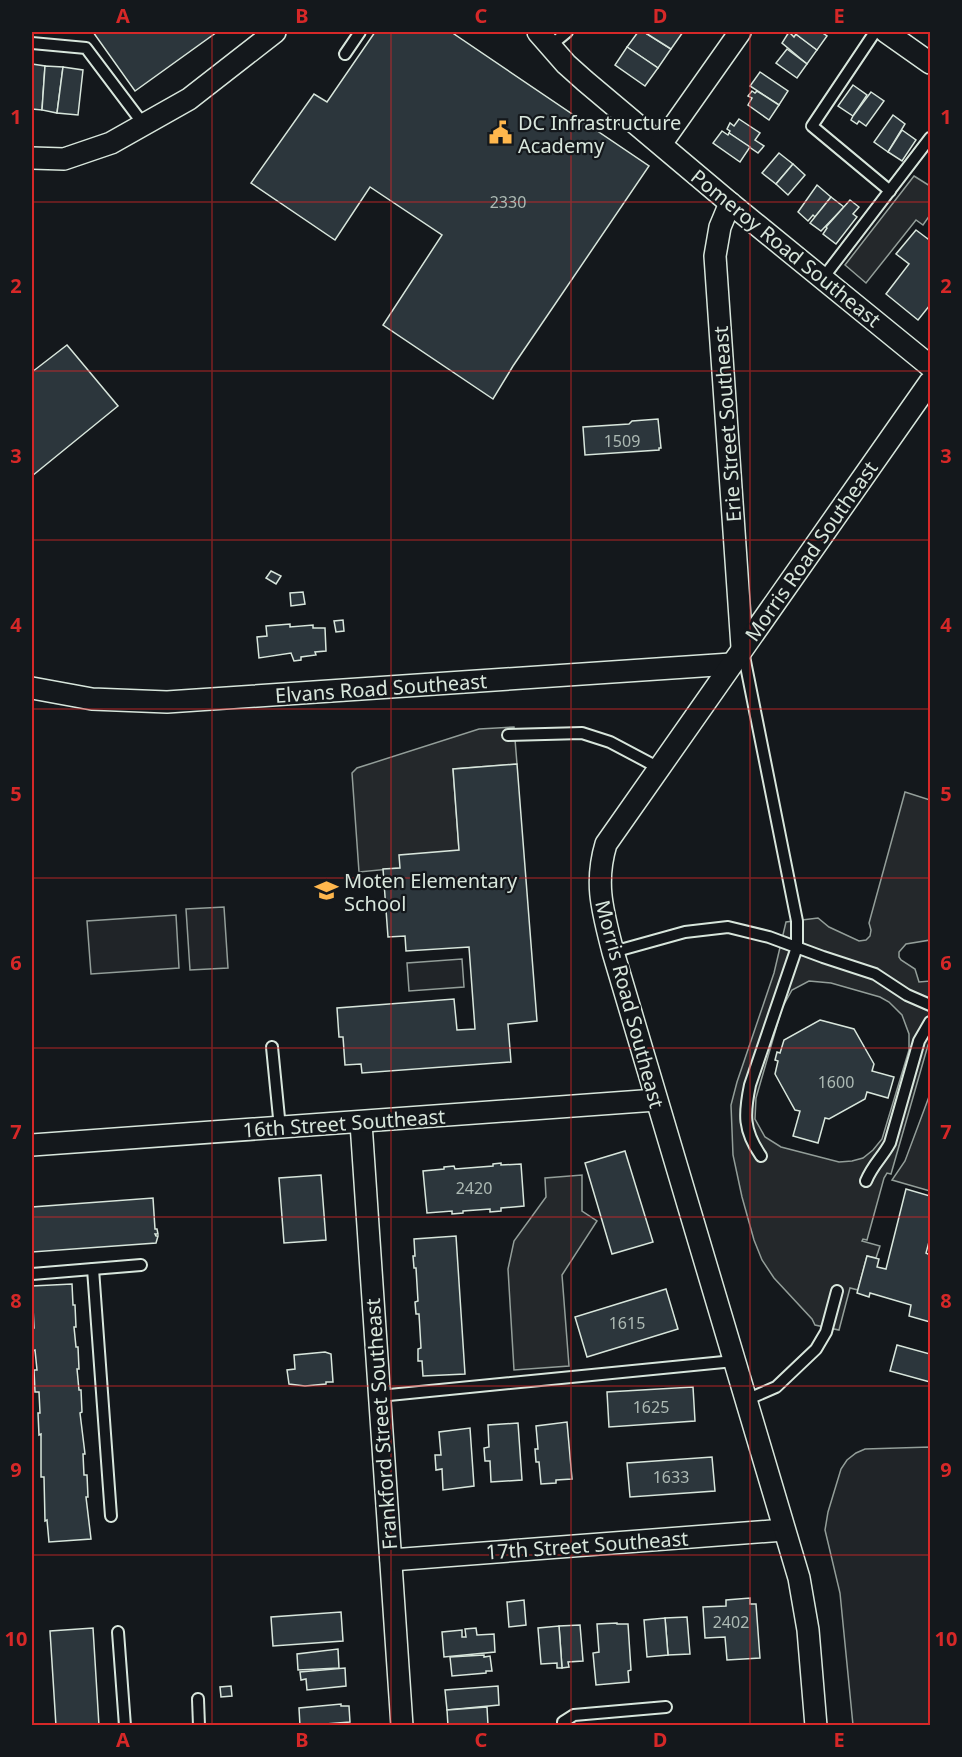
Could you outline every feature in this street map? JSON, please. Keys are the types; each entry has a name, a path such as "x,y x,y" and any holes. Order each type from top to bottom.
{"street":[{"path":"32,158 64,159 111,143 189,99 275,32"},
{"path":"661,144 740,32"},
{"path":"886,32 930,63"},
{"name":"Pomeroy Road Southeast","path":"544,38 576,73 730,203 930,366"},
{"name":"Erie Street Southeast","path":"730,203 720,227 715,256 737,656"},
{"name":"Morris Road Southeast","path":"784,1530 613,952 600,896 600,869 606,843 930,382"},
{"name":"Elvans Road Southeast","path":"32,688 80,698 167,702 737,656"},
{"name":"16th Street Southeast","path":"32,1145 656,1100"},
{"name":"Frankford Street Southeast","path":"361,1123 402,1725"},
{"path":"784,1530 804,1604 816,1725"},
{"name":"17th Street Southeast","path":"391,1560 784,1530"}],"lane":[{"path":"345,54 360,32"},
{"path":"544,38 567,32"},
{"path":"875,32 812,126 890,191"},
{"path":"32,43 86,48 144,125"},
{"path":"823,279 930,138"},
{"path":"737,656 797,921 797,947 750,1085 746,1107 747,1130 761,1156"},
{"path":"508,735 582,733 610,742 659,768"},
{"path":"613,952 685,932 728,927 769,937 875,974 930,1005"},
{"path":"866,1181 872,1166 884,1155 890,1143 919,1041 930,1022"},
{"path":"272,1047 280,1128"},
{"path":"32,1274 141,1265"},
{"path":"93,1269 111,1516"},
{"path":"746,1400 776,1387 816,1349 826,1332 837,1291"},
{"path":"380,1396 734,1360"},
{"path":"118,1632 125,1725"},
{"path":"198,1699 199,1725"},
{"path":"563,1725 563,1722 574,1715 666,1707"}],"shaded area":[{"path":"914,176 930,186 930,215 923,225 916,220 866,283 845,265"},
{"path":"514,727 517,764 453,769 459,850 400,868 359,872 352,773 357,768 479,729"},
{"path":"905,792 930,800 930,940 906,944 899,952 899,957 915,969 919,982 930,981 930,1041 891,1174 887,1173 884,1178 867,1240 862,1241 880,1246 876,1258 867,1256 858,1290 850,1288 839,1330 815,1325 774,1278 762,1260 742,1197 733,1155 731,1105 774,973 786,922 818,918 829,927 859,941 866,940 870,936 869,923","holes":["809,981 831,983 880,997 889,1002 902,1015 909,1034 909,1050 882,1139 863,1158 852,1161 839,1162 781,1147 765,1137 755,1119 756,1098 782,1008 792,990"]},
{"path":"224,907 228,968 190,970 186,909"},
{"path":"176,915 179,968 91,974 87,921"},
{"path":"462,959 464,987 409,991 407,963"},
{"path":"930,1094 930,1191 892,1180 905,1161"},
{"path":"582,1175 582,1211 597,1221 562,1275 569,1366 514,1370 508,1269 514,1241 546,1197 545,1178"},
{"path":"930,1447 930,1725 853,1725 840,1593 825,1530 828,1512 841,1469 856,1453 865,1449"}],"building":[{"path":"93,32 217,32 135,91"},
{"path":"375,32 451,32 649,166 493,399 383,325 442,235 370,187 335,240 251,183 314,94 327,102"},
{"path":"638,32 644,32 671,49 658,68 627,47"},
{"path":"644,32 683,32 671,49"},
{"path":"789,32 794,37 796,34 817,50 807,64 782,43"},
{"path":"793,32 821,32 827,36 817,50"},
{"path":"627,47 658,68 645,86 615,65"},
{"path":"787,49 807,64 797,78 776,63"},
{"path":"32,64 45,66 42,110 32,109"},
{"path":"45,66 63,67 57,113 42,110"},
{"path":"63,67 83,70 78,115 57,113"},
{"path":"760,72 788,91 779,105 750,86"},
{"path":"853,85 867,95 853,116 838,106"},
{"path":"752,91 755,93 757,91 779,105 769,120 748,105 752,98 748,96"},
{"path":"871,92 884,101 866,126 859,121 857,124 851,120"},
{"path":"893,115 905,124 888,152 874,142"},
{"path":"739,119 760,133 755,140 764,146 758,153 729,133 727,129 730,123 734,126"},
{"path":"902,130 916,140 902,161 888,152"},
{"path":"722,131 750,147 740,162 713,143"},
{"path":"779,153 793,164 776,184 762,173"},
{"path":"793,164 805,175 788,195 776,184"},
{"path":"817,185 831,197 815,217 813,215 808,221 798,212"},
{"path":"831,197 844,207 821,231 810,223"},
{"path":"850,200 859,207 853,214 857,217 836,244 823,234 826,227"},
{"path":"916,230 928,239 930,236 930,305 918,320 886,294 909,264 896,254"},
{"path":"67,345 118,406 32,476 32,372"},
{"path":"658,419 661,448 659,450 585,455 583,427 629,424 632,421"},
{"path":"271,571 281,576 276,584 266,578"},
{"path":"303,592 305,604 291,606 290,593"},
{"path":"343,620 344,631 336,632 334,621"},
{"path":"290,624 290,627 313,625 313,628 325,628 326,651 315,652 316,655 301,657 301,660 294,661 291,653 259,658 257,637 267,636 266,626"},
{"path":"517,764 537,1021 508,1024 511,1062 362,1073 361,1064 345,1065 343,1037 339,1037 337,1008 454,999 457,1030 475,1029 469,947 406,951 405,936 388,937 383,869 400,868 399,855 459,850 453,769"},
{"path":"820,1020 854,1029 874,1064 872,1071 894,1077 888,1098 867,1092 865,1099 829,1119 825,1118 818,1143 793,1136 800,1111 795,1110 775,1074 778,1061 775,1060 784,1040"},
{"path":"625,1151 653,1242 612,1254 585,1163"},
{"path":"501,1163 501,1165 521,1164 524,1206 501,1208 501,1211 490,1212 490,1209 452,1214 452,1211 427,1213 423,1171 454,1166 455,1169 493,1166 493,1164"},
{"path":"321,1175 326,1240 284,1243 279,1178"},
{"path":"906,1189 930,1196 930,1238 926,1253 930,1255 930,1322 909,1316 911,1305 870,1293 869,1297 857,1293 867,1256 879,1259 877,1267 886,1269"},
{"path":"153,1198 155,1229 158,1234 155,1234 158,1236 156,1243 32,1252 32,1207"},
{"path":"456,1236 465,1374 423,1376 422,1361 418,1361 418,1349 421,1348 419,1314 416,1314 415,1302 418,1301 413,1256 415,1256 414,1239"},
{"path":"72,1284 73,1305 75,1305 76,1327 74,1327 76,1347 78,1347 79,1369 77,1369 79,1390 81,1390 82,1412 80,1413 85,1454 83,1454 84,1475 87,1475 88,1497 86,1497 91,1539 49,1542 47,1520 45,1521 44,1477 41,1477 39,1392 35,1392 34,1370 37,1370 35,1350 32,1351 32,1328 34,1328 32,1286"},
{"path":"666,1289 678,1329 587,1357 575,1317"},
{"path":"897,1345 930,1354 930,1382 890,1371"},
{"path":"325,1352 331,1354 333,1382 305,1386 289,1384 287,1370 295,1369 294,1355"},
{"path":"693,1387 695,1421 609,1427 607,1392"},
{"path":"567,1422 572,1479 541,1484 539,1462 536,1462 535,1449 538,1449 536,1426"},
{"path":"518,1423 522,1480 491,1482 490,1461 485,1461 484,1448 489,1447 488,1425"},
{"path":"470,1428 474,1486 443,1490 442,1469 436,1470 435,1455 441,1455 439,1432"},
{"path":"712,1457 715,1491 630,1497 627,1463"},
{"path":"750,1598 750,1604 756,1604 760,1658 727,1660 725,1637 705,1638 703,1607 726,1606 726,1600"},
{"path":"524,1600 526,1625 509,1627 507,1602"},
{"path":"341,1612 343,1641 273,1646 271,1617"},
{"path":"687,1617 690,1654 668,1655 665,1618"},
{"path":"665,1618 668,1655 647,1657 644,1620"},
{"path":"597,1624 628,1624 631,1670 628,1671 629,1682 596,1685 593,1653 599,1652"},
{"path":"580,1625 583,1661 568,1662 569,1667 562,1668 559,1626"},
{"path":"559,1626 562,1668 557,1668 557,1663 541,1664 538,1628"},
{"path":"93,1628 99,1726 56,1726 50,1631"},
{"path":"476,1628 477,1635 494,1634 495,1652 444,1657 442,1632 462,1630 462,1637 466,1637 465,1629"},
{"path":"338,1649 339,1668 298,1670 297,1654"},
{"path":"484,1655 484,1657 490,1656 492,1671 452,1676 450,1657"},
{"path":"345,1668 346,1686 307,1690 306,1679 301,1680 300,1672"},
{"path":"231,1686 232,1696 221,1697 220,1687"},
{"path":"498,1686 499,1705 447,1710 445,1690"},
{"path":"341,1704 341,1706 349,1706 350,1722 300,1726 299,1708"},
{"path":"487,1707 488,1725 448,1726 447,1710"}],"place":[{"name":"DC Infrastructure Academy","path":"500,133"},
{"name":"Moten Elementary School","path":"326,891"}]}
